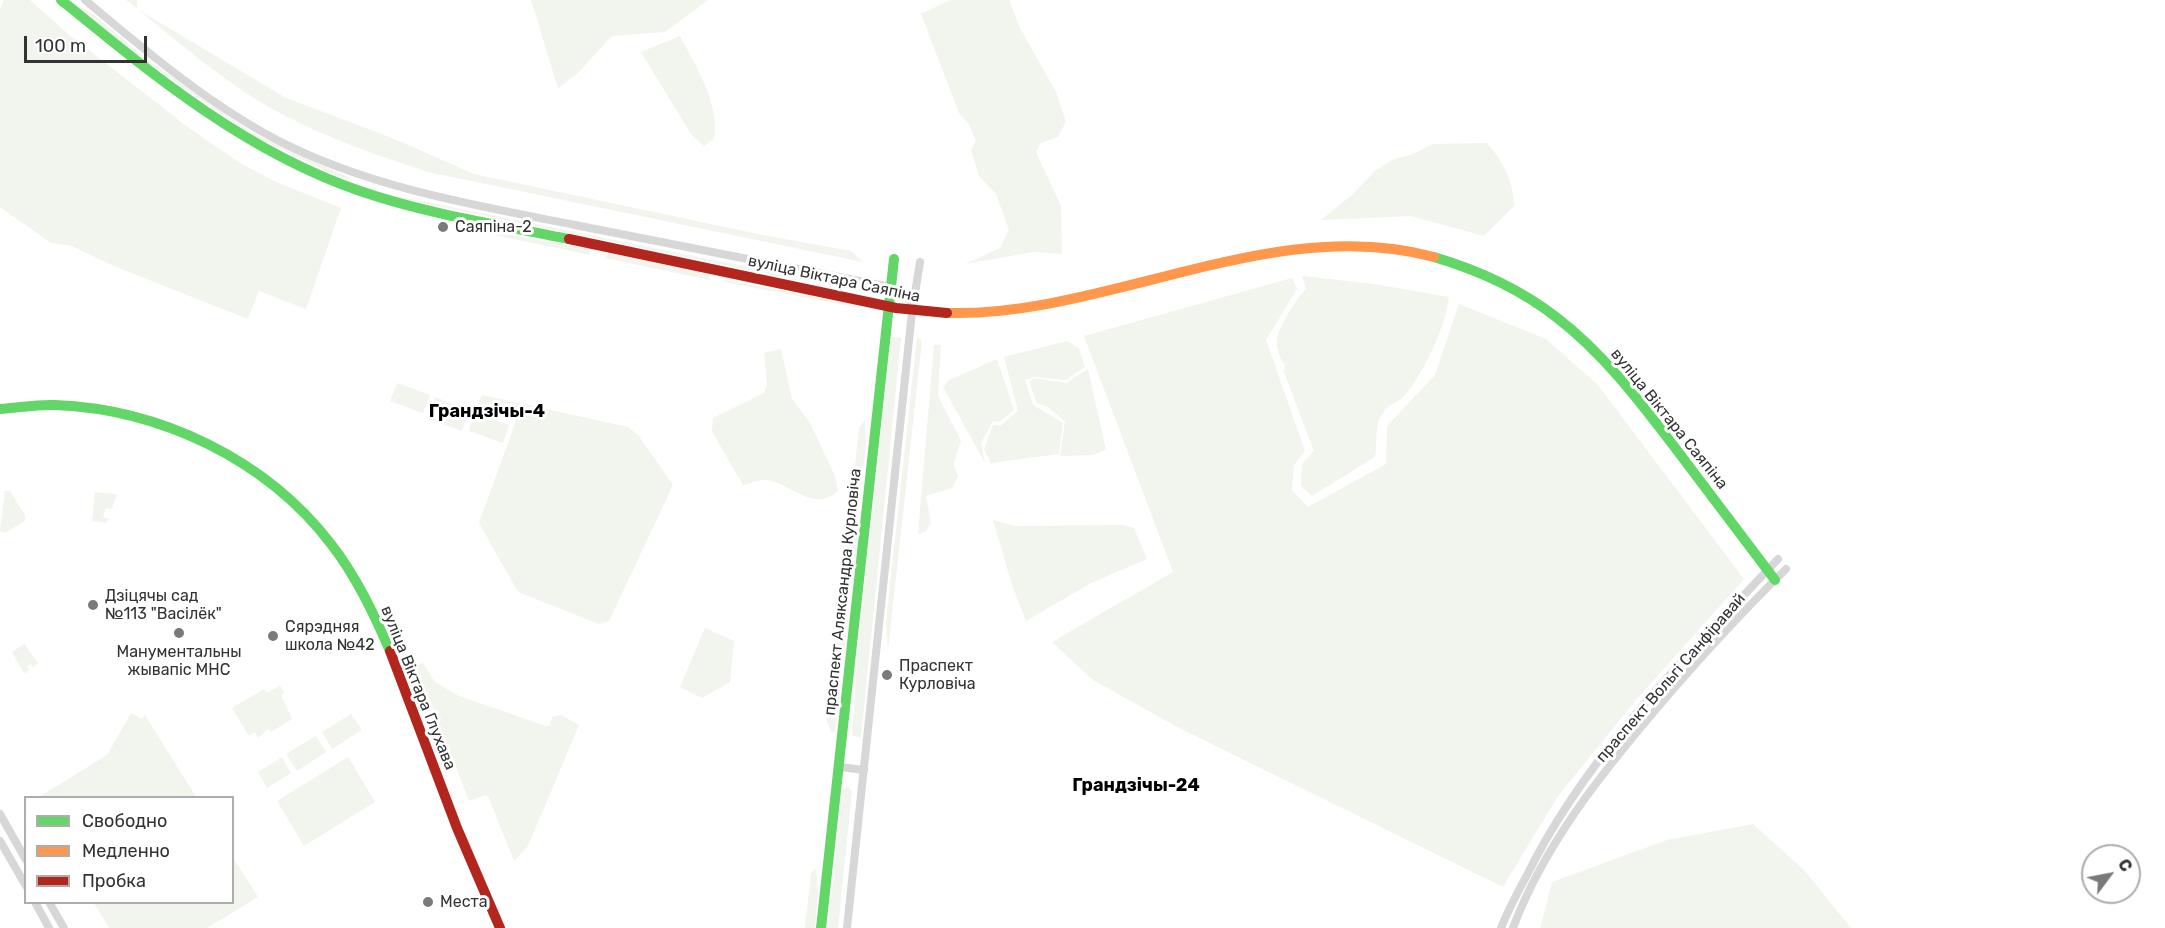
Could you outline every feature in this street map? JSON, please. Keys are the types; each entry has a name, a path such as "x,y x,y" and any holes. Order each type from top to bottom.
{"street":[{"name":"вуліца Віктара Саяпіна","path":"61,0 200,110 275,154 330,180 374,195 482,221 866,300 888,308 987,311 1031,306 1214,267 1317,249 1367,246 1414,252 1457,264 1537,303 1577,334 1612,369 1646,410 1775,580"},
{"name":"вуліца Віктара Саяпіна","path":"85,0 146,51 239,118 310,155 379,181 497,209 890,287 904,294 913,309"},
{"path":"374,195 379,181"},
{"name":"праспект Аляксандра Курловіча","path":"821,928 894,259"},
{"path":"847,928 913,309 920,262"},
{"name":"вуліца Віктара Глухава","path":"0,409 42,405 95,407 151,419 200,438 239,462 270,485 316,525 360,586 379,625 462,841 500,928"},
{"name":"праспект Вольгі Санфіравай","path":"1501,928 1538,853 1566,806 1620,733 1700,640 1778,559"},
{"name":"праспект Вольгі Санфіравай","path":"1513,928 1542,864 1579,806 1630,740 1713,643 1786,569"},
{"path":"840,767 864,770"},
{"path":"0,814 24,856"},
{"path":"0,841 24,883"},
{"path":"1538,853 1542,850 1545,853 1542,864"},
{"path":"35,904 49,928"},
{"path":"51,904 64,928"}],"shaded area":[{"path":"4,0 30,0 67,33 189,128 240,163 276,182 341,208 306,309 259,291 248,319 116,267 72,246 51,243 0,207 0,9"},
{"path":"68,0 93,14 148,60 251,132 350,178 349,182 250,134 147,62"},
{"path":"126,0 137,0 137,9"},
{"path":"531,0 708,0 665,32 612,36 578,73 558,88"},
{"path":"950,0 1009,0 1020,28 1056,92 1066,122 1058,137 1041,143 1036,152 1061,206 1062,254 1033,252 965,264 1000,248 1009,230 996,194 979,176 971,150 976,141 969,124 959,113 921,14"},
{"path":"138,10 286,98 392,138 474,174 758,234 851,251 863,262 428,172 390,159 315,130 257,100 218,74"},
{"path":"680,36 705,86 713,112 714,139 704,146 691,134 641,52"},
{"path":"1487,143 1506,172 1512,188 1514,206 1484,236 1411,216 1321,220 1352,195 1376,170 1394,159 1411,155 1433,144"},
{"path":"395,197 862,288 862,290 782,277"},
{"path":"495,232 588,249 590,255 489,234"},
{"path":"609,253 708,273 710,280 605,258"},
{"path":"1302,276 1374,284 1449,297 1444,321 1426,362 1405,395 1388,407 1379,420 1375,457 1312,496 1301,486 1302,464 1314,451 1284,372 1285,365 1280,357 1277,342 1285,320 1306,289"},
{"path":"1292,278 1297,289 1266,340 1305,451 1294,465 1292,490 1308,507 1386,464 1387,426 1435,375 1459,304 1546,339 1598,385 1744,579 1636,700 1558,796 1503,887 1181,729 1093,680 1052,642 1173,572 1084,336"},
{"path":"725,280 855,304 855,307 724,282"},
{"path":"891,337 901,338 861,737 852,736 858,649"},
{"path":"917,337 922,341 888,650 886,622"},
{"path":"1067,341 1079,348 1085,367 1066,380 1034,377 1025,380 1033,405 1063,423 1059,454 991,463 984,449 993,425 1000,426 1018,411 1004,357"},
{"path":"934,345 941,345 938,396 961,441 953,464 958,476 952,488 926,496 931,523 925,532 918,534"},
{"path":"781,349 792,399 810,423 835,476 838,491 829,497 811,498 766,480 743,485 712,432 713,418 764,393 767,384 764,353"},
{"path":"997,359 1014,410 999,422 993,421 981,443 985,463 943,387 949,380"},
{"path":"1088,369 1106,450 1093,455 1060,456 1065,421 1048,407 1037,403 1029,382 1034,378 1066,383"},
{"path":"397,383 430,395 423,413 390,401"},
{"path":"482,395 628,427 638,435 673,485 609,621 599,624 518,592 479,523 516,421 477,406"},
{"path":"435,397 469,410 462,431 429,419"},
{"path":"475,413 509,425 503,443 469,431"},
{"path":"865,420 866,444 859,508 850,512 859,428"},
{"path":"5,491 10,491 25,515 25,521 5,533 0,531"},
{"path":"95,492 117,494 112,509 106,508 103,517 109,519 106,523 92,521"},
{"path":"993,520 1015,526 1123,525 1134,528 1147,559 1091,583 1026,621 1012,585"},
{"path":"849,523 858,529 835,733 831,732 827,721"},
{"path":"705,628 734,641 730,682 702,698 680,687"},
{"path":"24,644 38,663 33,668 31,664 27,666 29,670 26,673 23,672 12,652"},
{"path":"423,663 435,682 459,696 546,726 550,725 552,717 561,715 579,725 528,846 514,861 488,796 469,801 416,665"},
{"path":"280,685 284,693 281,695 292,719 271,732 268,729 258,738 255,732 249,736 232,708 264,689 267,693"},
{"path":"131,713 142,719 145,715 195,796 41,796 107,755"},
{"path":"351,714 362,730 332,749 322,732"},
{"path":"316,736 326,752 297,771 286,754"},
{"path":"282,757 291,773 267,788 258,772"},
{"path":"348,757 375,802 304,846 277,801"},
{"path":"847,786 852,791 838,928 828,928 843,789"},
{"path":"1753,824 1804,870 1851,928 1540,928 1552,882 1667,840"},
{"path":"234,859 258,897 207,928 109,928 95,904 234,904"},
{"path":"816,868 818,893 815,928 805,928 811,873"}],"traffic: fast":[{"path":"61,0 130,56 202,109 278,155 318,175 360,191 411,206 569,239"},
{"path":"1434,257 1482,274 1513,289 1556,317 1589,345 1646,411 1775,580"},
{"path":"821,928 894,259"},
{"path":"0,409 55,405 133,416 171,428 208,444 243,464 275,487 305,514 331,544 349,569 364,596 390,651"}],"traffic: slow":[{"path":"947,313 1008,310 1068,300 1252,256 1313,248 1373,247 1434,257"}],"traffic: jam":[{"path":"569,239 896,308 947,313"},
{"path":"390,651 457,828 500,928"}],"place":[{"name":"Саяпіна-2","path":"443,227"},
{"name":"Дзіцячы сад №113 \"Васілёк\"","path":"93,605"},
{"name":"Манументальны жывапіс МНС","path":"179,633"},
{"name":"Сярэдняя школа №42","path":"273,636"},
{"name":"Праспект Курловіча","path":"887,675"},
{"name":"Места","path":"428,902"}],"district":[{"name":"Грандзічы-4","path":"487,412"},
{"name":"Грандзічы-24","path":"1136,786"}]}
